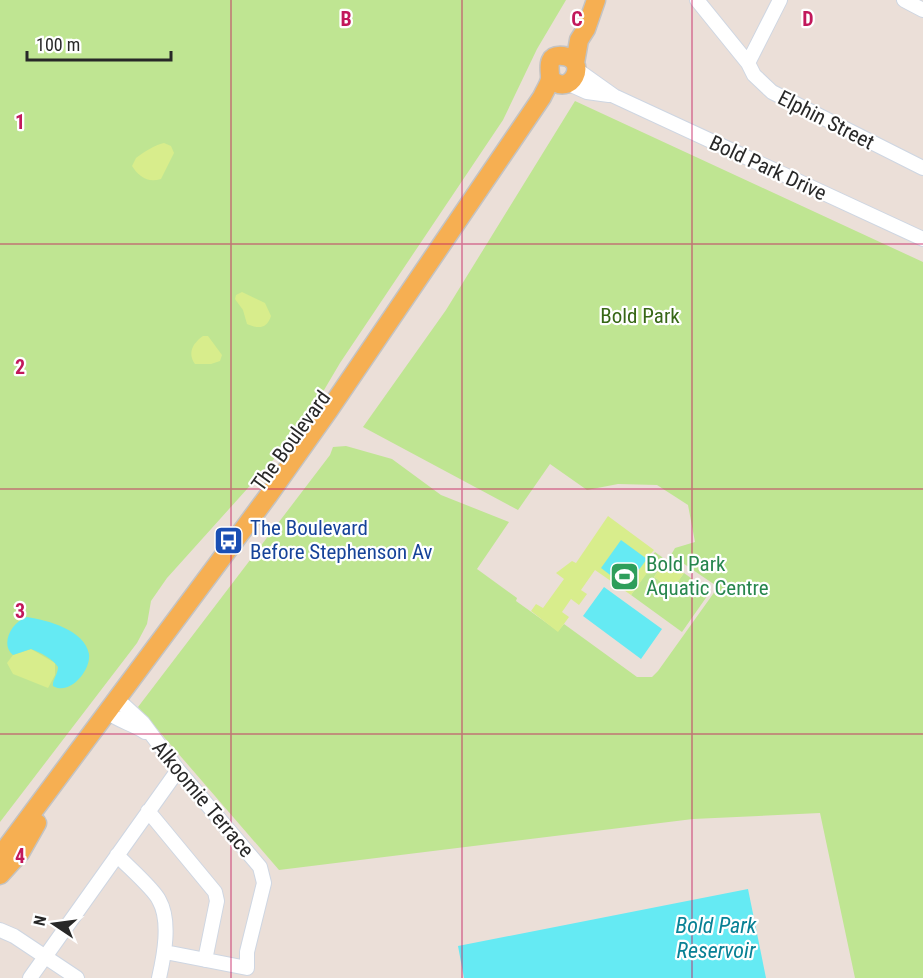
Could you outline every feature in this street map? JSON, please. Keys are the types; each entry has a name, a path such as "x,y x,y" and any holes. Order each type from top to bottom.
{"main road":[{"name":"The Boulevard","path":"567,75 548,68 570,36 587,0"},
{"name":"The Boulevard","path":"0,875 20,853 33,830 116,709 329,410 542,97 567,75 596,0"},
{"name":"The Boulevard","path":"0,856 116,709"}],"street":[{"name":"Elphin Street","path":"697,0 763,85 783,100 923,168"},
{"path":"748,63 780,0"},
{"path":"904,0 923,10"},
{"name":"Bold Park Drive","path":"567,75 923,239"},
{"name":"Alkoomie Terrace","path":"116,709 143,723 178,770 260,867 264,883 247,951 246,968 205,960"},
{"path":"30,978 178,770"},
{"path":"148,812 215,892 217,901 205,960 165,952"},
{"path":"117,855 159,900 165,923 165,952 159,978"},
{"path":"0,917 14,936"},
{"path":"0,930 14,936 77,978"}],"green space":[{"path":"0,0 566,0 537,49 503,120 340,363 301,429 167,578 151,601 147,624 137,643 0,822"},
{"name":"Bold Park","path":"575,101 923,262 923,978 855,978 820,813 693,819 279,870 138,707 330,455 333,447 346,446 392,459 441,495 509,522 477,569 558,631 564,624 637,677 652,677 658,671 718,587 671,555 675,548 695,542 688,505 657,485 618,484 587,490 550,464 518,510 363,427 446,310"},
{"path":"164,143 171,146 174,153 161,179 148,180 132,166 136,158"},
{"path":"242,292 265,303 271,316 265,326 255,327 247,324 243,310 235,299 236,295"},
{"path":"203,336 208,336 222,355 220,361 211,364 195,364 191,356 192,348"},
{"name":"Bold Park Aquatic Centre","path":"608,516 654,550 648,557 655,562 631,595 595,570 581,590 587,594 579,605 571,599 562,612 569,617 558,632 531,611 536,604 543,608 564,579 556,573 572,561 576,563"},
{"path":"655,552 666,560 654,577 672,589 684,573 710,592 682,632 631,595 654,562 650,559"},
{"path":"666,560 684,573 672,590 654,577"},
{"path":"31,649 55,663 55,675 48,688 13,674 7,663 13,655"}],"water":[{"path":"621,540 647,559 626,587 601,568"},
{"path":"604,587 662,629 641,659 583,616"},
{"path":"27,617 64,628 73,633 86,646 89,661 83,674 72,685 66,688 53,686 58,667 42,654 31,649 13,655 9,651 7,640 9,634 16,624"},
{"name":"Bold Park Reservoir","path":"748,889 766,978 464,978 458,946"}],"place":[{"name":"The Boulevard Before Stephenson Av","path":"229,540"},
{"name":"Bold Park Aquatic Centre","path":"625,576"}]}
